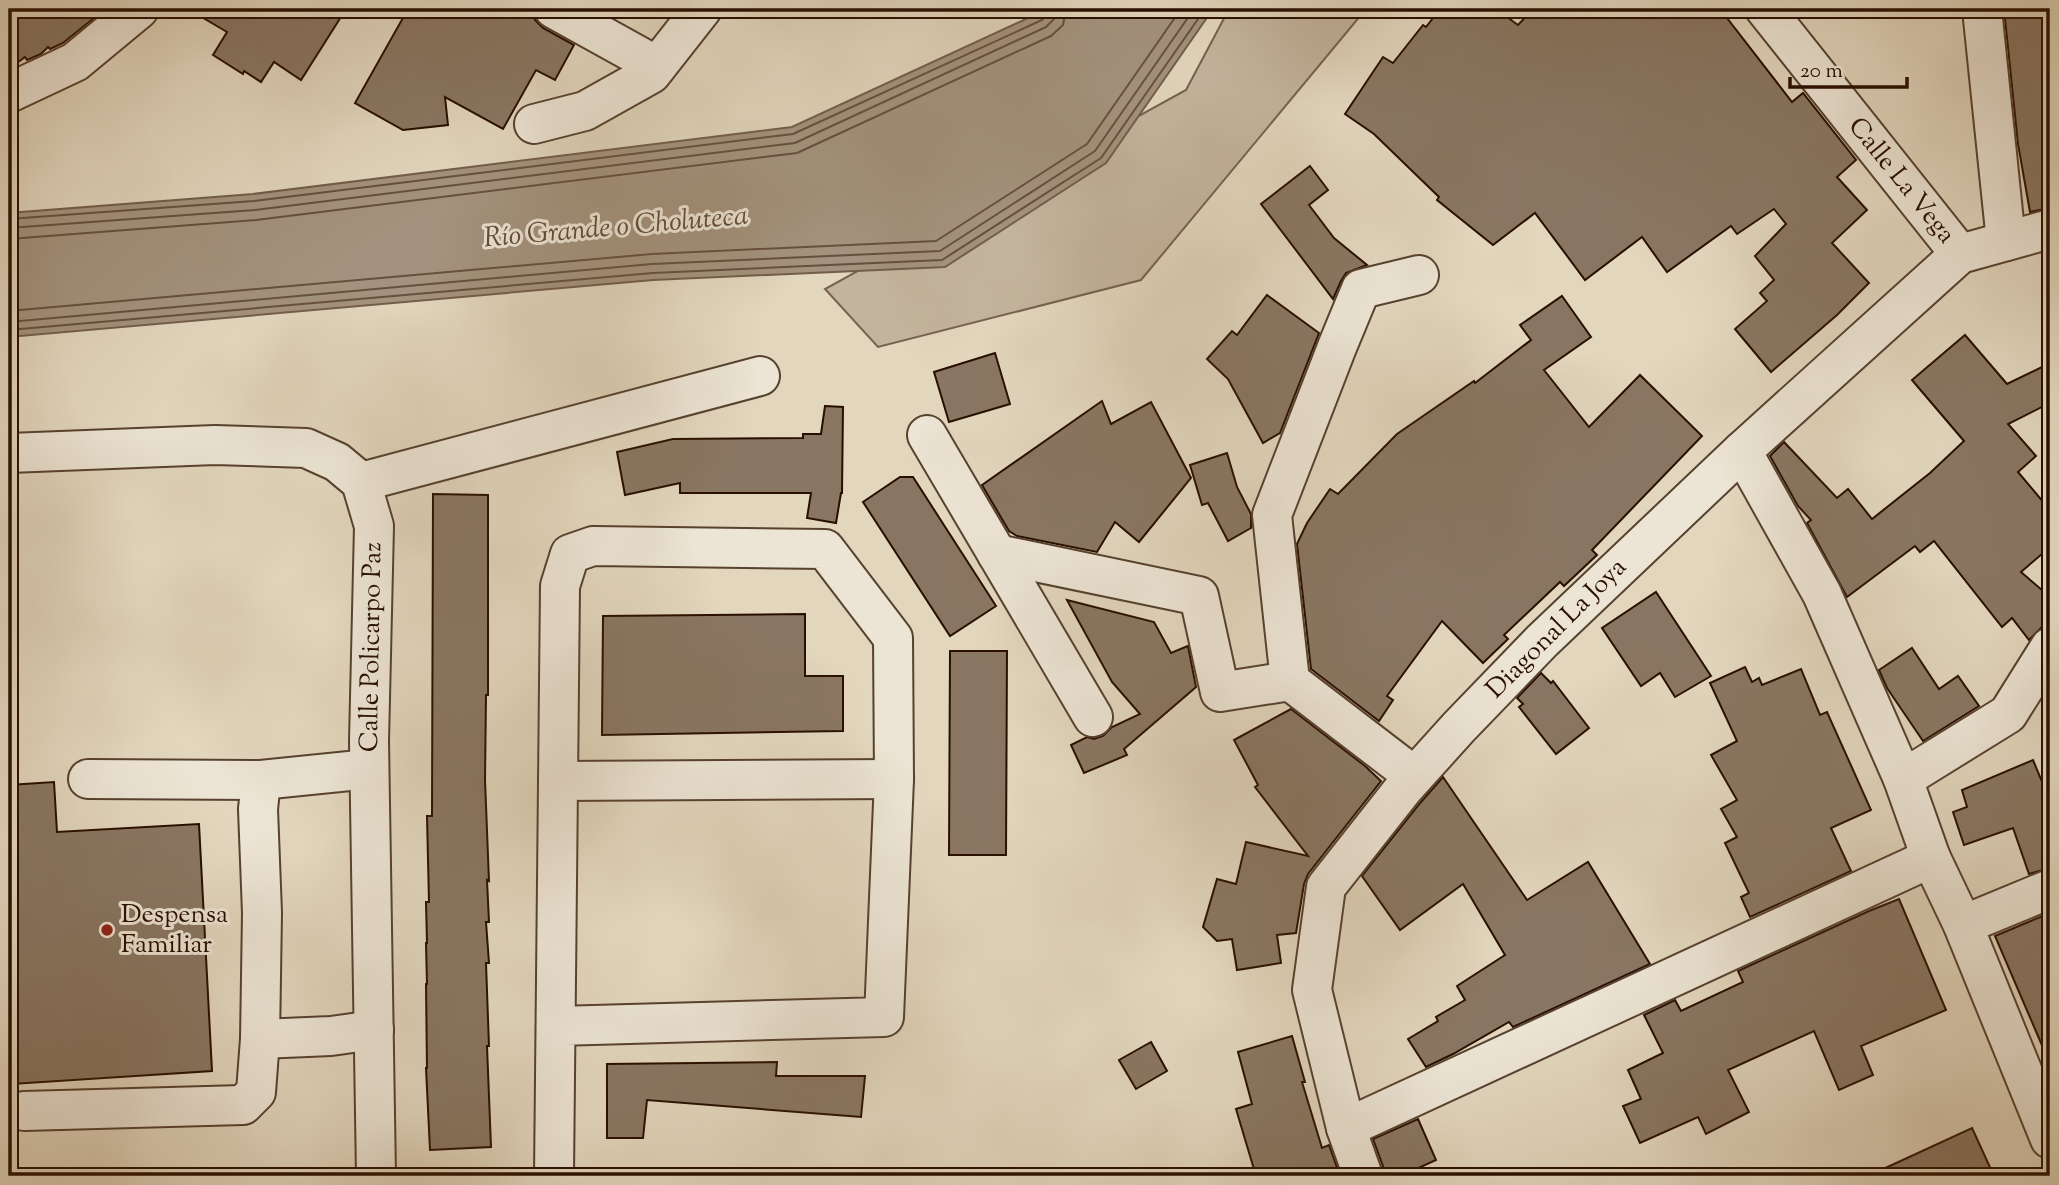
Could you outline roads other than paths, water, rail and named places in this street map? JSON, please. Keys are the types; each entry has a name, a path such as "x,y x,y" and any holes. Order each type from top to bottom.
{"street":[{"path":"9,93 75,62 139,9"},
{"path":"554,9 657,66"},
{"path":"534,124 586,111 651,74 702,9"},
{"name":"Calle La Vega","path":"1765,9 1960,254"},
{"path":"1982,9 2006,241"},
{"name":"Diagonal La Joya","path":"1363,1176 1346,1128 1312,990 1326,887 1414,776 1542,641 1742,451 1960,254 2050,229"},
{"path":"1414,776 1290,681 1272,515 1337,346 1362,289 1419,275"},
{"path":"9,453 215,445 306,448 337,462 361,482 760,376"},
{"path":"928,435 1093,717"},
{"path":"1742,451 1822,594 1903,779 1931,858 1963,925 2050,1139"},
{"name":"Calle Policarpo Paz","path":"361,482 374,526 369,769 376,1176"},
{"path":"554,1176 560,586 570,554 593,546 825,549 893,638 894,779 884,1017 557,1026"},
{"path":"997,554 1199,596 1220,692 1290,681"},
{"path":"1903,779 2008,714 2050,647"},
{"path":"88,779 261,780 369,769"},
{"path":"558,781 894,779"},
{"path":"24,1111 243,1105 256,1092 260,1039 262,913 258,809 261,780"},
{"path":"1346,1128 1931,858"},
{"path":"1963,925 2050,889"},
{"path":"260,1039 331,1037 374,1030"}],"water":[{"name":"Río Grande o Choluteca","path":"1042,9 1213,9 1106,163 945,267 653,280 9,337 9,213 253,194 792,127 1039,13"}],"place":[{"name":"Despensa Familiar","path":"107,930"}]}
